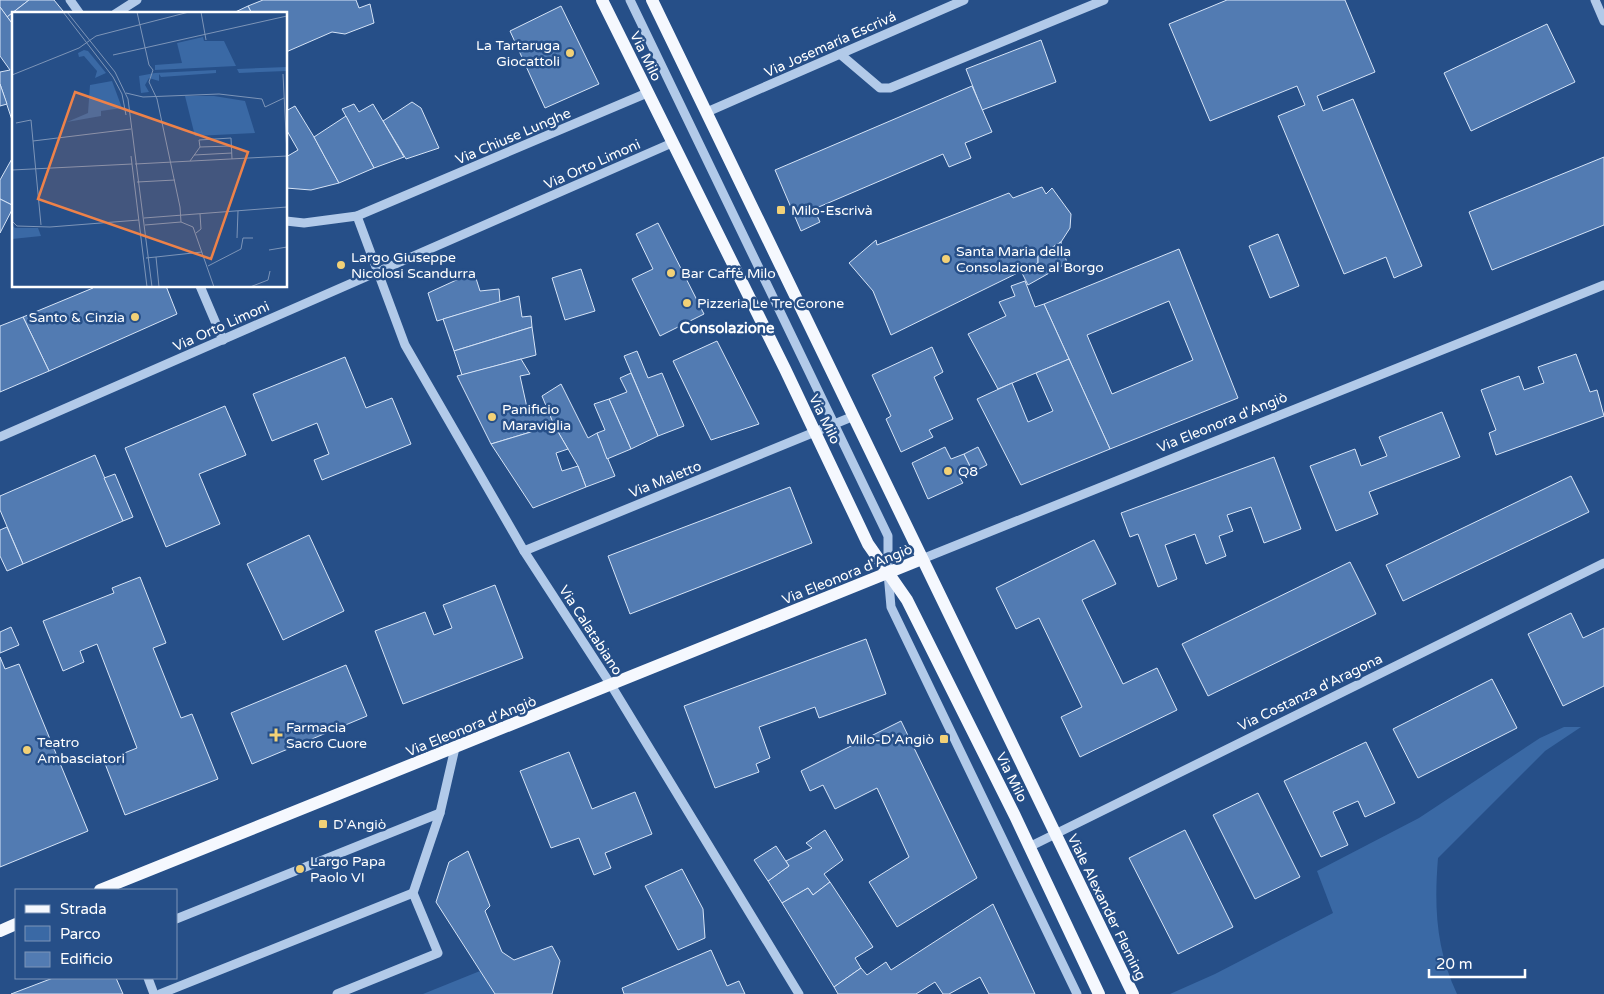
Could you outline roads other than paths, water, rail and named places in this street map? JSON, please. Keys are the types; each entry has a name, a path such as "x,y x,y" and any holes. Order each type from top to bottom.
{"main road":[{"name":"Via Milo","path":"602,0 815,432 868,544 907,600 1029,847"},
{"name":"Via Milo","path":"652,0 884,475 922,560 1055,833"},
{"name":"Via Eleonora d'Angiò","path":"108,889 922,560"},
{"name":"Viale Alexander Fleming","path":"1055,833 1132,994"},
{"path":"1029,847 1099,994"},
{"path":"0,931 15,924"}],"street":[{"path":"70,0 79,12"},
{"path":"118,12 137,0"},
{"path":"630,0 888,536 888,573 891,607 1077,994"},
{"name":"Via Josemaría Escrivá","path":"707,112 964,0"},
{"path":"840,54 880,88 890,88 1104,0"},
{"path":"1594,0 1604,21"},
{"name":"Via Chiuse Lunghe","path":"288,221 304,223 357,216 647,93"},
{"name":"Via Orto Limoni","path":"0,437 672,143"},
{"name":"Via Calatabiano","path":"357,216 406,345 524,551 611,685 799,994"},
{"name":"Via Eleonora d'Angiò","path":"922,560 1604,284"},
{"path":"201,288 222,340"},
{"name":"Via Maletto","path":"524,551 854,416"},
{"name":"Via Costanza d'Aragona","path":"1029,847 1604,563"},
{"path":"337,994 438,953 413,892 440,813 455,748"},
{"path":"178,918 440,813"},
{"path":"160,994 413,892"},
{"path":"148,979 154,994"}],"place":[{"name":"La Tartaruga Giocattoli","path":"570,53"},
{"name":"Milo-Escrivà","path":"781,210"},
{"name":"Santa Maria della Consolazione al Borgo","path":"946,259"},
{"name":"Largo Giuseppe Nicolosi Scandurra","path":"341,265"},
{"name":"Bar Caffè Milo","path":"671,273"},
{"name":"Pizzeria Le Tre Corone","path":"687,303"},
{"name":"Santo & Cinzia","path":"135,317"},
{"name":"Panificio Maraviglia","path":"492,417"},
{"name":"Q8","path":"948,471"},
{"name":"Farmacia Sacro Cuore","path":"276,735"},
{"name":"Milo-D'Angiò","path":"944,739"},
{"name":"Teatro Ambasciatori","path":"27,750"},
{"name":"D'Angiò","path":"323,824"},
{"name":"Largo Papa Paolo VI","path":"300,869"}],"district":[{"name":"Consolazione","path":"727,328"}]}
